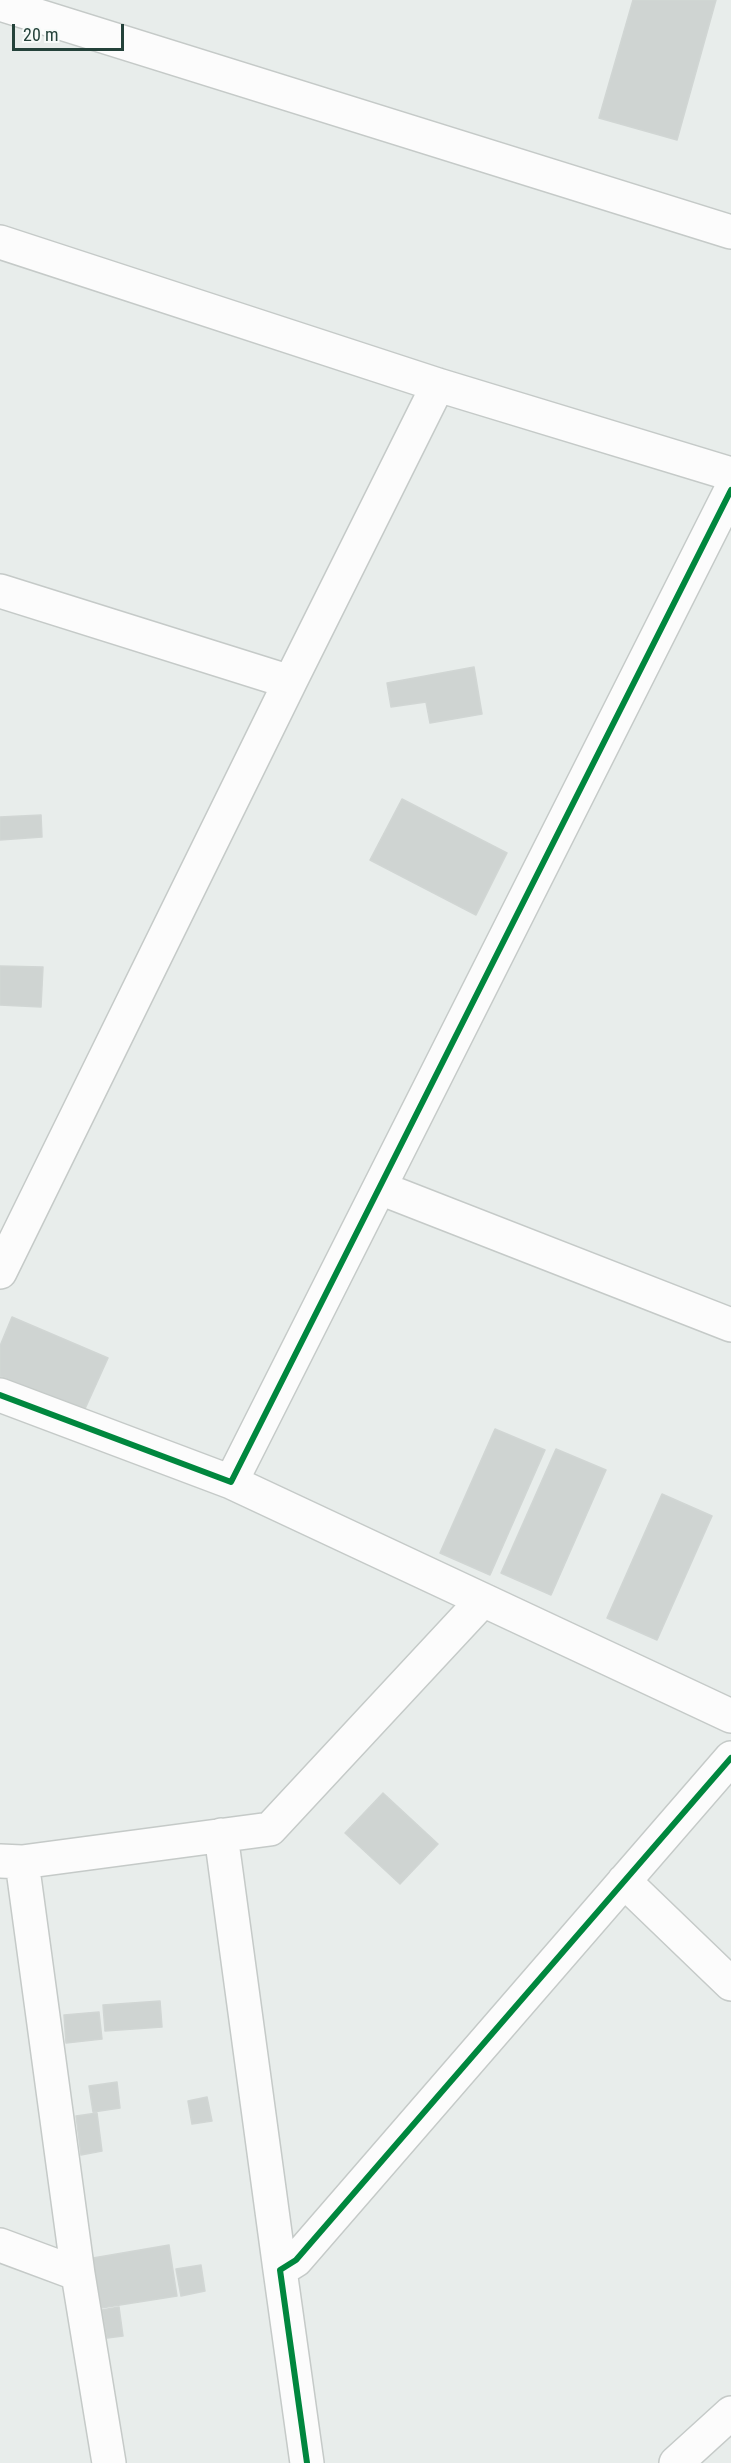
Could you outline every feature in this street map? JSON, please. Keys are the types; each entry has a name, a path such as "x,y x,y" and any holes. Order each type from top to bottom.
{"street":[{"path":"0,4 731,232"},
{"path":"0,242 438,385 731,474"},
{"path":"0,1272 438,385"},
{"path":"231,1482 731,490"},
{"path":"0,591 290,682"},
{"path":"380,1188 731,1325"},
{"path":"0,1395 231,1482 731,1716"},
{"path":"109,2463 11,1861 270,1829 483,1600"},
{"path":"280,2270 296,2260 731,1758"},
{"path":"221,1835 308,2463"},
{"path":"624,1881 731,1983"},
{"path":"0,2245 78,2274"},
{"path":"676,2463 731,2413"}],"building":[{"path":"633,0 716,0 677,140 599,118"},
{"path":"474,667 482,714 430,723 426,702 391,707 387,683"},
{"path":"402,799 507,853 476,915 370,860"},
{"path":"41,815 42,837 0,840 0,817"},
{"path":"0,966 43,967 41,1007 0,1005"},
{"path":"12,1317 108,1358 84,1411 0,1376 0,1346"},
{"path":"495,1429 545,1450 490,1575 440,1553"},
{"path":"556,1449 606,1470 551,1595 501,1573"},
{"path":"662,1494 712,1516 657,1640 607,1618"},
{"path":"383,1793 438,1844 400,1884 345,1833"},
{"path":"160,2001 162,2027 105,2031 103,2005"},
{"path":"99,2012 102,2039 66,2043 64,2015"},
{"path":"117,2082 120,2108 93,2112 89,2086"},
{"path":"207,2097 212,2121 192,2124 188,2101"},
{"path":"97,2113 102,2151 81,2155 76,2116"},
{"path":"169,2245 177,2296 101,2308 93,2258"},
{"path":"201,2265 205,2291 181,2296 176,2269"},
{"path":"119,2307 123,2336 107,2338 102,2310"}],"cycle path":[{"path":"0,1395 231,1482 731,490"},
{"path":"307,2463 280,2270 296,2260 731,1758"}]}
